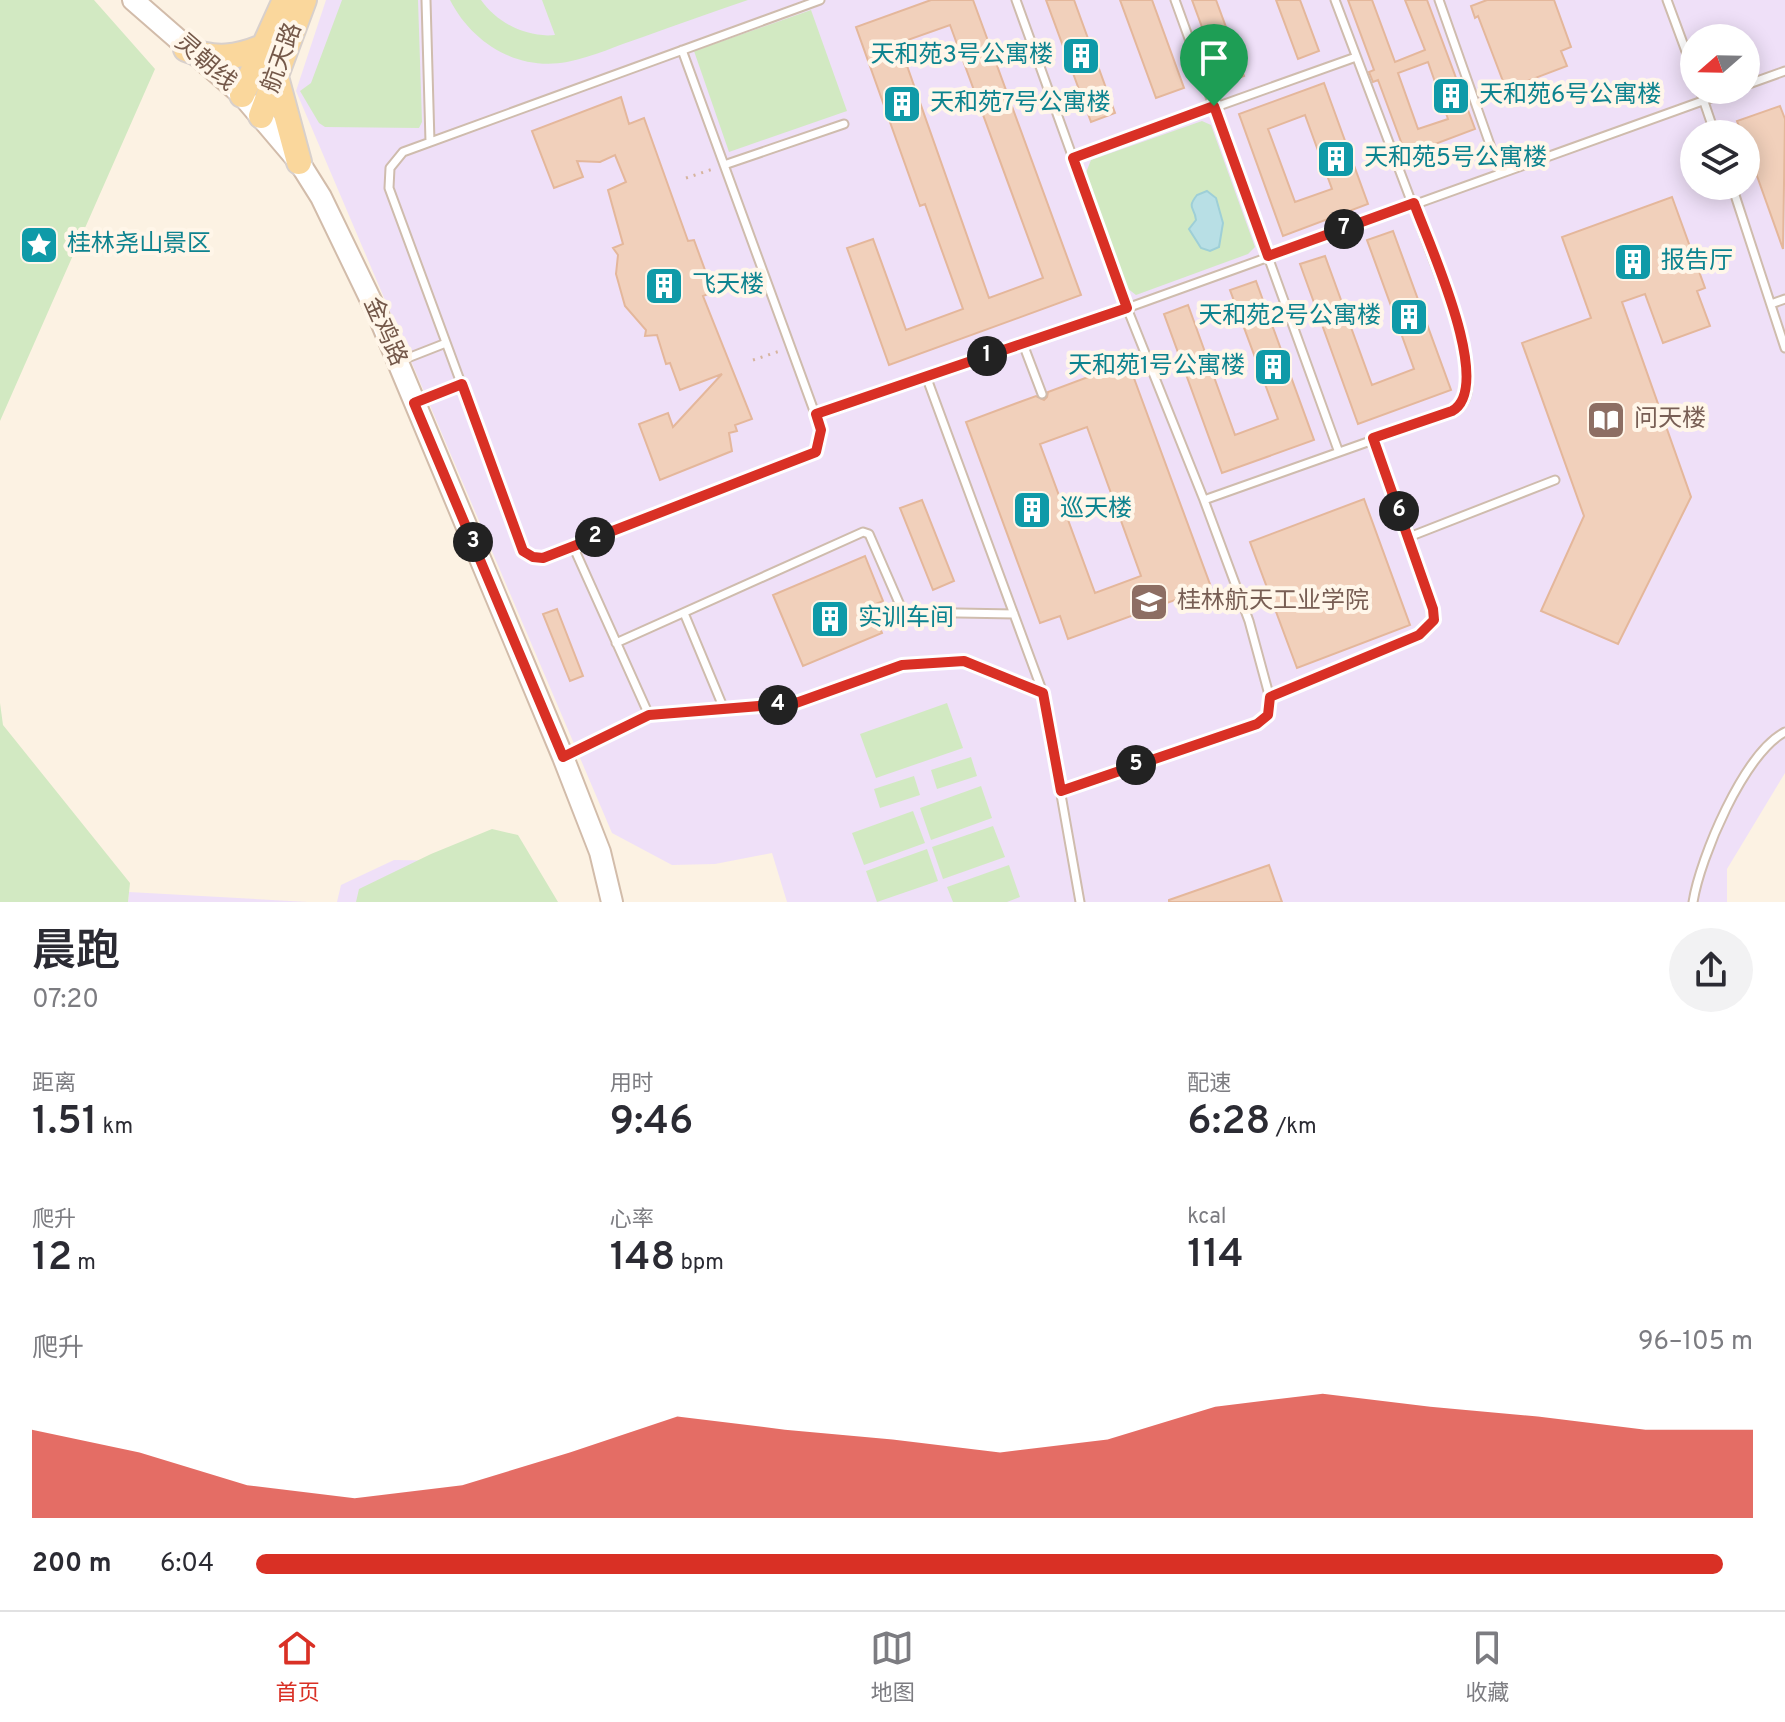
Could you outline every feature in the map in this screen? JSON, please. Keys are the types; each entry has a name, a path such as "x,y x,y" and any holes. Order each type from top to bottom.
{"main road":[{"name":"灵朝线","path":"133,0 242,95"},
{"name":"航天路","path":"242,95 285,0"},
{"name":"航天路","path":"261,116 304,0"},
{"path":"186,49 224,58 240,56 265,46"},
{"path":"276,77 299,162"},
{"name":"金鸡路","path":"242,95 299,162 321,197 398,362 563,757 600,852 612,902"}],"lane":[{"path":"426,0 430,142"},
{"path":"682,50 816,414 821,430 816,452 538,558 523,551 388,183 390,168 398,157 430,142 682,50 820,0"},
{"path":"1016,0 1127,308 1249,621 1270,697 1268,715 1257,724 1061,791"},
{"path":"1175,0 1338,450"},
{"path":"1204,500 1452,411 1466,397 1467,364 1463,338 1335,0"},
{"path":"1439,0 1500,173"},
{"path":"1667,0 1680,35"},
{"path":"1073,158 1356,57"},
{"path":"1760,80 1785,71"},
{"path":"816,414 1127,308 1693,104"},
{"path":"724,165 844,124"},
{"path":"1737,200 1785,348"},
{"path":"1771,304 1785,299"},
{"path":"398,362 446,343"},
{"path":"1023,344 1042,394"},
{"path":"454,363 464,360"},
{"path":"926,376 1043,693 1080,902"},
{"path":"414,403 462,384"},
{"path":"1270,697 1419,635 1432,625 1433,609 1373,438"},
{"path":"1409,537 1555,480"},
{"path":"616,643 863,532 869,534 903,612 1014,614"},
{"path":"573,546 649,715"},
{"path":"684,613 724,709"},
{"path":"563,757 649,715 796,703 892,668 951,660 975,664 1043,693"},
{"path":"1693,902 1704,858 1744,778 1756,758 1785,732"}],"path":[{"path":"686,178 724,165"},
{"path":"753,360 791,347"}],"shaded area":[{"name":"桂林航天工业学院","path":"326,0 1785,0 1785,773 1727,869 1727,902 787,902 772,853 715,864 672,865 612,833 296,91"},
{"path":"394,860 468,861 541,902 337,902 341,885"},
{"path":"129,892 308,902 128,902"}],"green space":[{"name":"桂林尧山景区","path":"0,0 94,0 155,69 0,421"},
{"path":"342,0 418,0 422,122 419,128 325,127 319,123 300,91 311,83"},
{"path":"450,0 481,0 495,16 514,27 534,34 555,35 542,0 748,0 586,57 549,64 514,58 484,41 459,15"},
{"path":"811,10 847,111 729,152 694,51"},
{"path":"1202,121 1211,125 1255,247 1248,254 1136,295 1127,288 1085,175 1091,160"},
{"path":"0,703 3,725 130,883 128,902 0,902"},
{"path":"947,703 963,748 876,778 860,734"},
{"path":"971,757 977,776 937,789 931,770"},
{"path":"914,776 920,795 880,808 874,789"},
{"path":"981,786 992,818 931,840 920,808"},
{"path":"913,811 925,843 864,865 852,833"},
{"path":"993,826 1005,857 943,879 932,847"},
{"path":"492,829 518,835 558,902 356,902 359,889"},
{"path":"927,849 938,881 877,902 866,871"},
{"path":"1009,865 1020,897 1007,902 953,902 947,887"}],"water":[{"path":"1207,191 1216,198 1223,223 1219,247 1210,251 1201,248 1189,229 1196,220 1192,203 1197,195"}],"building":[{"path":"931,0 973,0 1081,295 889,365 847,248 873,239 906,330 963,309 925,204 920,206 856,27","holes":["950,25 1043,278 989,298 899,43"]},
{"name":"天和苑3号公寓楼","path":"1046,0 1074,0 1115,113 1091,122"},
{"path":"1120,0 1152,0 1184,88 1156,98"},
{"path":"1192,0 1216,0 1244,76 1223,84"},
{"path":"1276,0 1300,0 1319,51 1298,59"},
{"name":"天和苑6号公寓楼","path":"1348,0 1372,0 1395,62 1425,50 1405,0 1427,0 1475,129 1406,155 1378,80 1373,82 1369,72 1374,70","holes":["1428,62 1448,119 1418,129 1398,73"]},
{"path":"1487,0 1554,0 1571,47 1561,51 1567,66 1506,89 1478,16 1475,18 1471,6"},
{"name":"天和苑5号公寓楼","path":"1324,83 1368,204 1283,236 1239,114","holes":["1305,115 1332,189 1295,202 1268,129"]},
{"name":"飞天楼","path":"621,97 629,124 644,118 688,241 694,240 713,292 703,296 752,419 735,425 737,431 729,433 732,451 660,480 639,424 668,413 673,427 722,374 680,390 670,363 666,364 657,335 645,336 646,330 625,306 616,274 618,255 613,248 623,244 608,190 626,182 615,155 600,162 577,161 583,177 554,188 532,131"},
{"path":"1780,106 1785,119 1783,249 1760,184 1760,120 1740,120"},
{"name":"问天楼","path":"1672,197 1705,288 1697,291 1710,326 1663,343 1645,294 1622,302 1691,497 1618,644 1541,611 1584,516 1522,343 1591,318 1562,237"},
{"name":"天和苑2号公寓楼","path":"1393,231 1451,390 1358,424 1300,264 1325,256 1372,385 1414,369 1367,240"},
{"name":"天和苑1号公寓楼","path":"1256,281 1314,440 1222,473 1164,314 1188,305 1235,435 1278,419 1230,290"},
{"name":"巡天楼","path":"1128,362 1211,587 1068,639 1060,616 1040,623 966,422 1036,396 1044,400 1048,392","holes":["1087,427 1141,576 1095,593 1040,444"]},
{"path":"1364,499 1410,625 1297,668 1250,542"},
{"path":"922,500 954,581 933,590 900,508"},
{"name":"实训车间","path":"865,556 883,601 871,606 882,633 803,666 773,595"},
{"path":"557,609 583,676 570,681 543,614"},
{"path":"1269,865 1282,902 1169,902 1169,900"}],"place":[{"name":"天和苑3号公寓楼","path":"1081,56"},
{"name":"天和苑6号公寓楼","path":"1451,96"},
{"name":"天和苑7号公寓楼","path":"902,104"},
{"name":"天和苑5号公寓楼","path":"1336,159"},
{"name":"桂林尧山景区","path":"39,245"},
{"name":"报告厅","path":"1633,262"},
{"name":"飞天楼","path":"664,286"},
{"name":"天和苑2号公寓楼","path":"1409,317"},
{"name":"天和苑1号公寓楼","path":"1273,367"},
{"name":"问天楼","path":"1606,420"},
{"name":"巡天楼","path":"1032,510"},
{"name":"桂林航天工业学院","path":"1149,602"},
{"name":"实训车间","path":"830,619"}],"route":[{"path":"1214,106 1268,256 1414,203 1463,338 1467,364 1466,397 1461,405 1441,416 1373,438 1433,609 1432,625 1419,635 1270,697 1268,715 1257,724 1061,791 1043,693 975,664 951,660 902,665 796,703 649,715 563,757 414,403 462,384 523,551 543,558 816,452 821,430 816,414 1127,308 1073,158 1214,106"}]}
